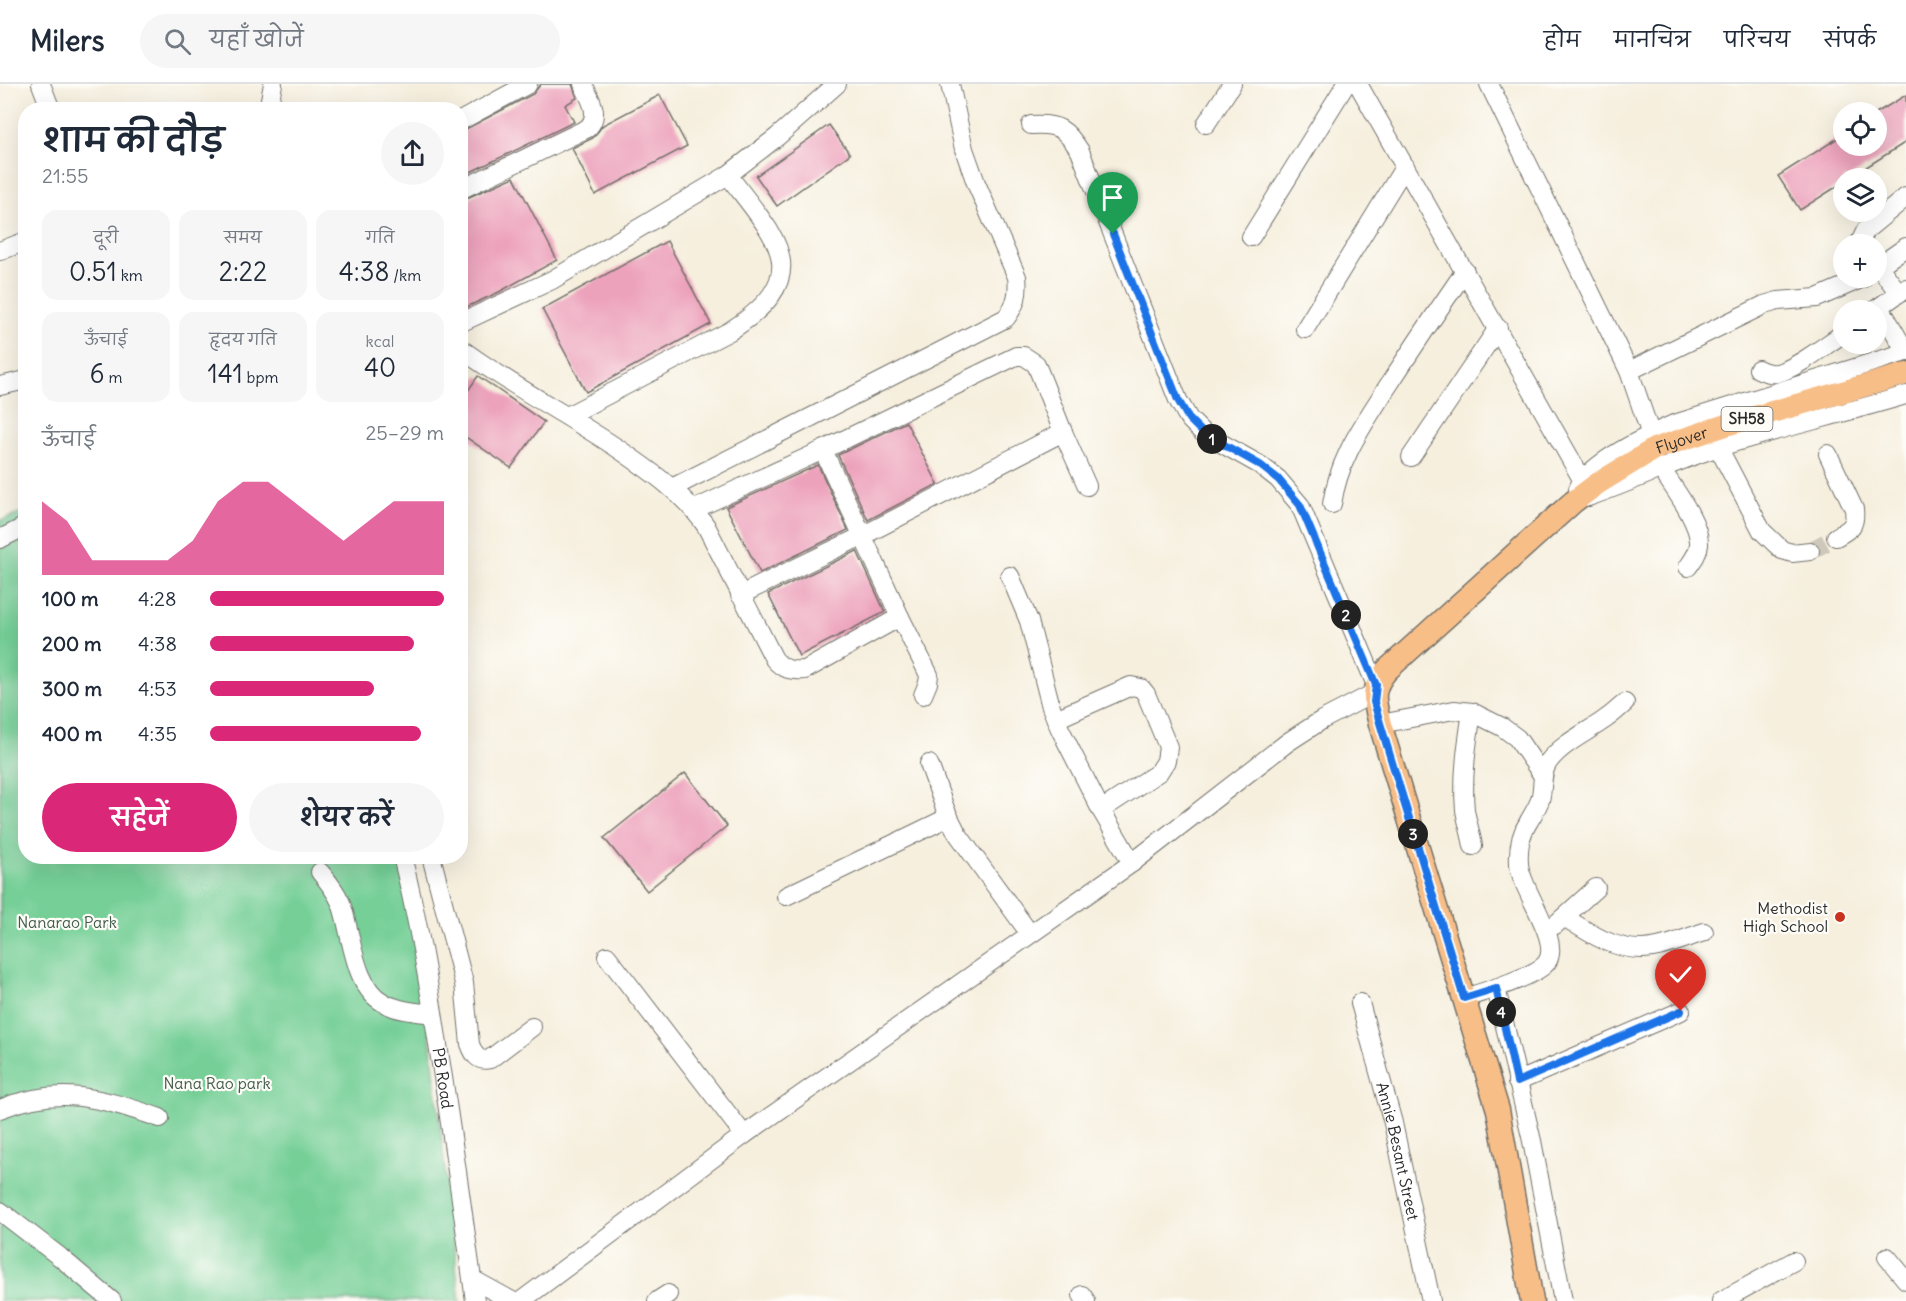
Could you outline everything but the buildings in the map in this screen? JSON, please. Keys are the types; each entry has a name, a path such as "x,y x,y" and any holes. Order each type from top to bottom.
{"main road":[{"name":"Flyover","path":"1573,502 1590,483 1654,449 1906,374"},
{"name":"SH58","path":"1375,689 1387,670 1573,502"},
{"path":"1375,689 1380,723 1498,1110 1532,1301"}],"street":[{"path":"40,84 48,102"},
{"path":"270,102 273,84"},
{"path":"468,116 528,84"},
{"path":"468,186 588,128 594,118 594,112 583,84"},
{"path":"468,319 552,280 728,176 777,137 837,84"},
{"path":"672,488 1006,318 1015,307 1018,291 1017,277 976,183 964,149 950,84"},
{"path":"1206,124 1232,84"},
{"path":"1251,237 1346,84"},
{"path":"1358,84 1590,483"},
{"path":"1489,84 1629,370 1651,435"},
{"path":"521,1301 744,1135 1131,863 1288,742 1375,689 1300,505 1278,479 1260,465 1203,433 1189,419 1178,400 1080,151 1068,133 1059,127 1047,124 1031,125"},
{"path":"1305,329 1405,166"},
{"path":"567,416 730,331 751,318 774,293 781,276 783,261 779,248 768,229 728,176"},
{"path":"1864,234 1906,197"},
{"path":"0,251 18,244"},
{"path":"1887,259 1906,247"},
{"path":"1332,504 1341,466 1352,443 1412,348 1465,271"},
{"path":"1887,276 1903,291 1887,302"},
{"path":"1629,370 1764,305 1817,298 1842,288"},
{"path":"1590,483 1597,466 1674,424 1906,352 1887,324"},
{"path":"1411,457 1498,328"},
{"path":"1758,369 1778,373 1800,362 1833,340"},
{"path":"468,353 632,458 672,488 695,510 706,526 774,659 784,669 805,670 900,617"},
{"path":"695,510 1016,356 1024,356 1035,364 1087,486"},
{"path":"0,386 18,382"},
{"path":"1573,502 1618,486 1660,467 1718,447 1906,395"},
{"path":"740,595 864,535 1063,432"},
{"path":"1718,447 1761,531 1782,550 1792,553 1810,550"},
{"path":"823,450 929,675 922,695"},
{"path":"1828,454 1854,509 1855,519 1850,529 1836,537"},
{"path":"1660,467 1698,535 1697,554 1688,567"},
{"path":"0,539 18,530"},
{"path":"1010,576 1029,621 1056,719 1101,810 1131,863"},
{"path":"1056,719 1131,686 1141,688 1146,694 1168,747 1166,761 1160,772 1101,810"},
{"path":"1464,998 1496,988 1542,968 1548,961 1551,946 1547,932 1523,881 1520,868 1521,837 1540,799 1542,776 1549,761 1561,749 1606,719 1625,703"},
{"path":"1380,723 1454,710 1472,712 1502,727 1517,738 1542,776"},
{"path":"1472,712 1466,750 1464,788 1473,846"},
{"path":"929,764 957,833 1030,934"},
{"path":"786,896 949,817"},
{"name":"PB Road","path":"404,864 416,911 433,1014 458,1169 475,1301"},
{"path":"433,864 464,983 472,1052 484,1061 490,1059 532,1027"},
{"path":"320,872 330,883 340,903 361,976 368,991 381,1002 396,1008 433,1014"},
{"path":"1547,932 1596,888"},
{"path":"1564,917 1609,943 1642,949 1704,932"},
{"path":"606,956 744,1135"},
{"path":"1496,988 1532,1142 1563,1301"},
{"name":"Annie Besant Street","path":"1360,1003 1393,1123 1431,1301"},
{"path":"1517,1082 1681,1011"},
{"path":"0,1109 22,1100 80,1095 122,1105 160,1118"},
{"path":"0,1211 112,1301"},
{"path":"1887,1257 1906,1280"},
{"path":"1720,1301 1794,1261"},
{"path":"472,1279 512,1301"}],"green space":[{"name":"Nana Rao park","path":"18,514 18,864 404,864 415,903 460,1301 0,1301 0,521"}],"tunnel":[{"path":"1810,551 1836,537"}],"place":[{"name":"Methodist High School","path":"1840,917"}],"route":[{"path":"1113,234 1178,400 1189,419 1203,433 1260,465 1278,479 1300,505 1376,685 1374,702 1464,998 1496,988 1517,1082 1681,1011"}],"park label":[{"name":"Nanarao Park","path":"67,922"}]}
